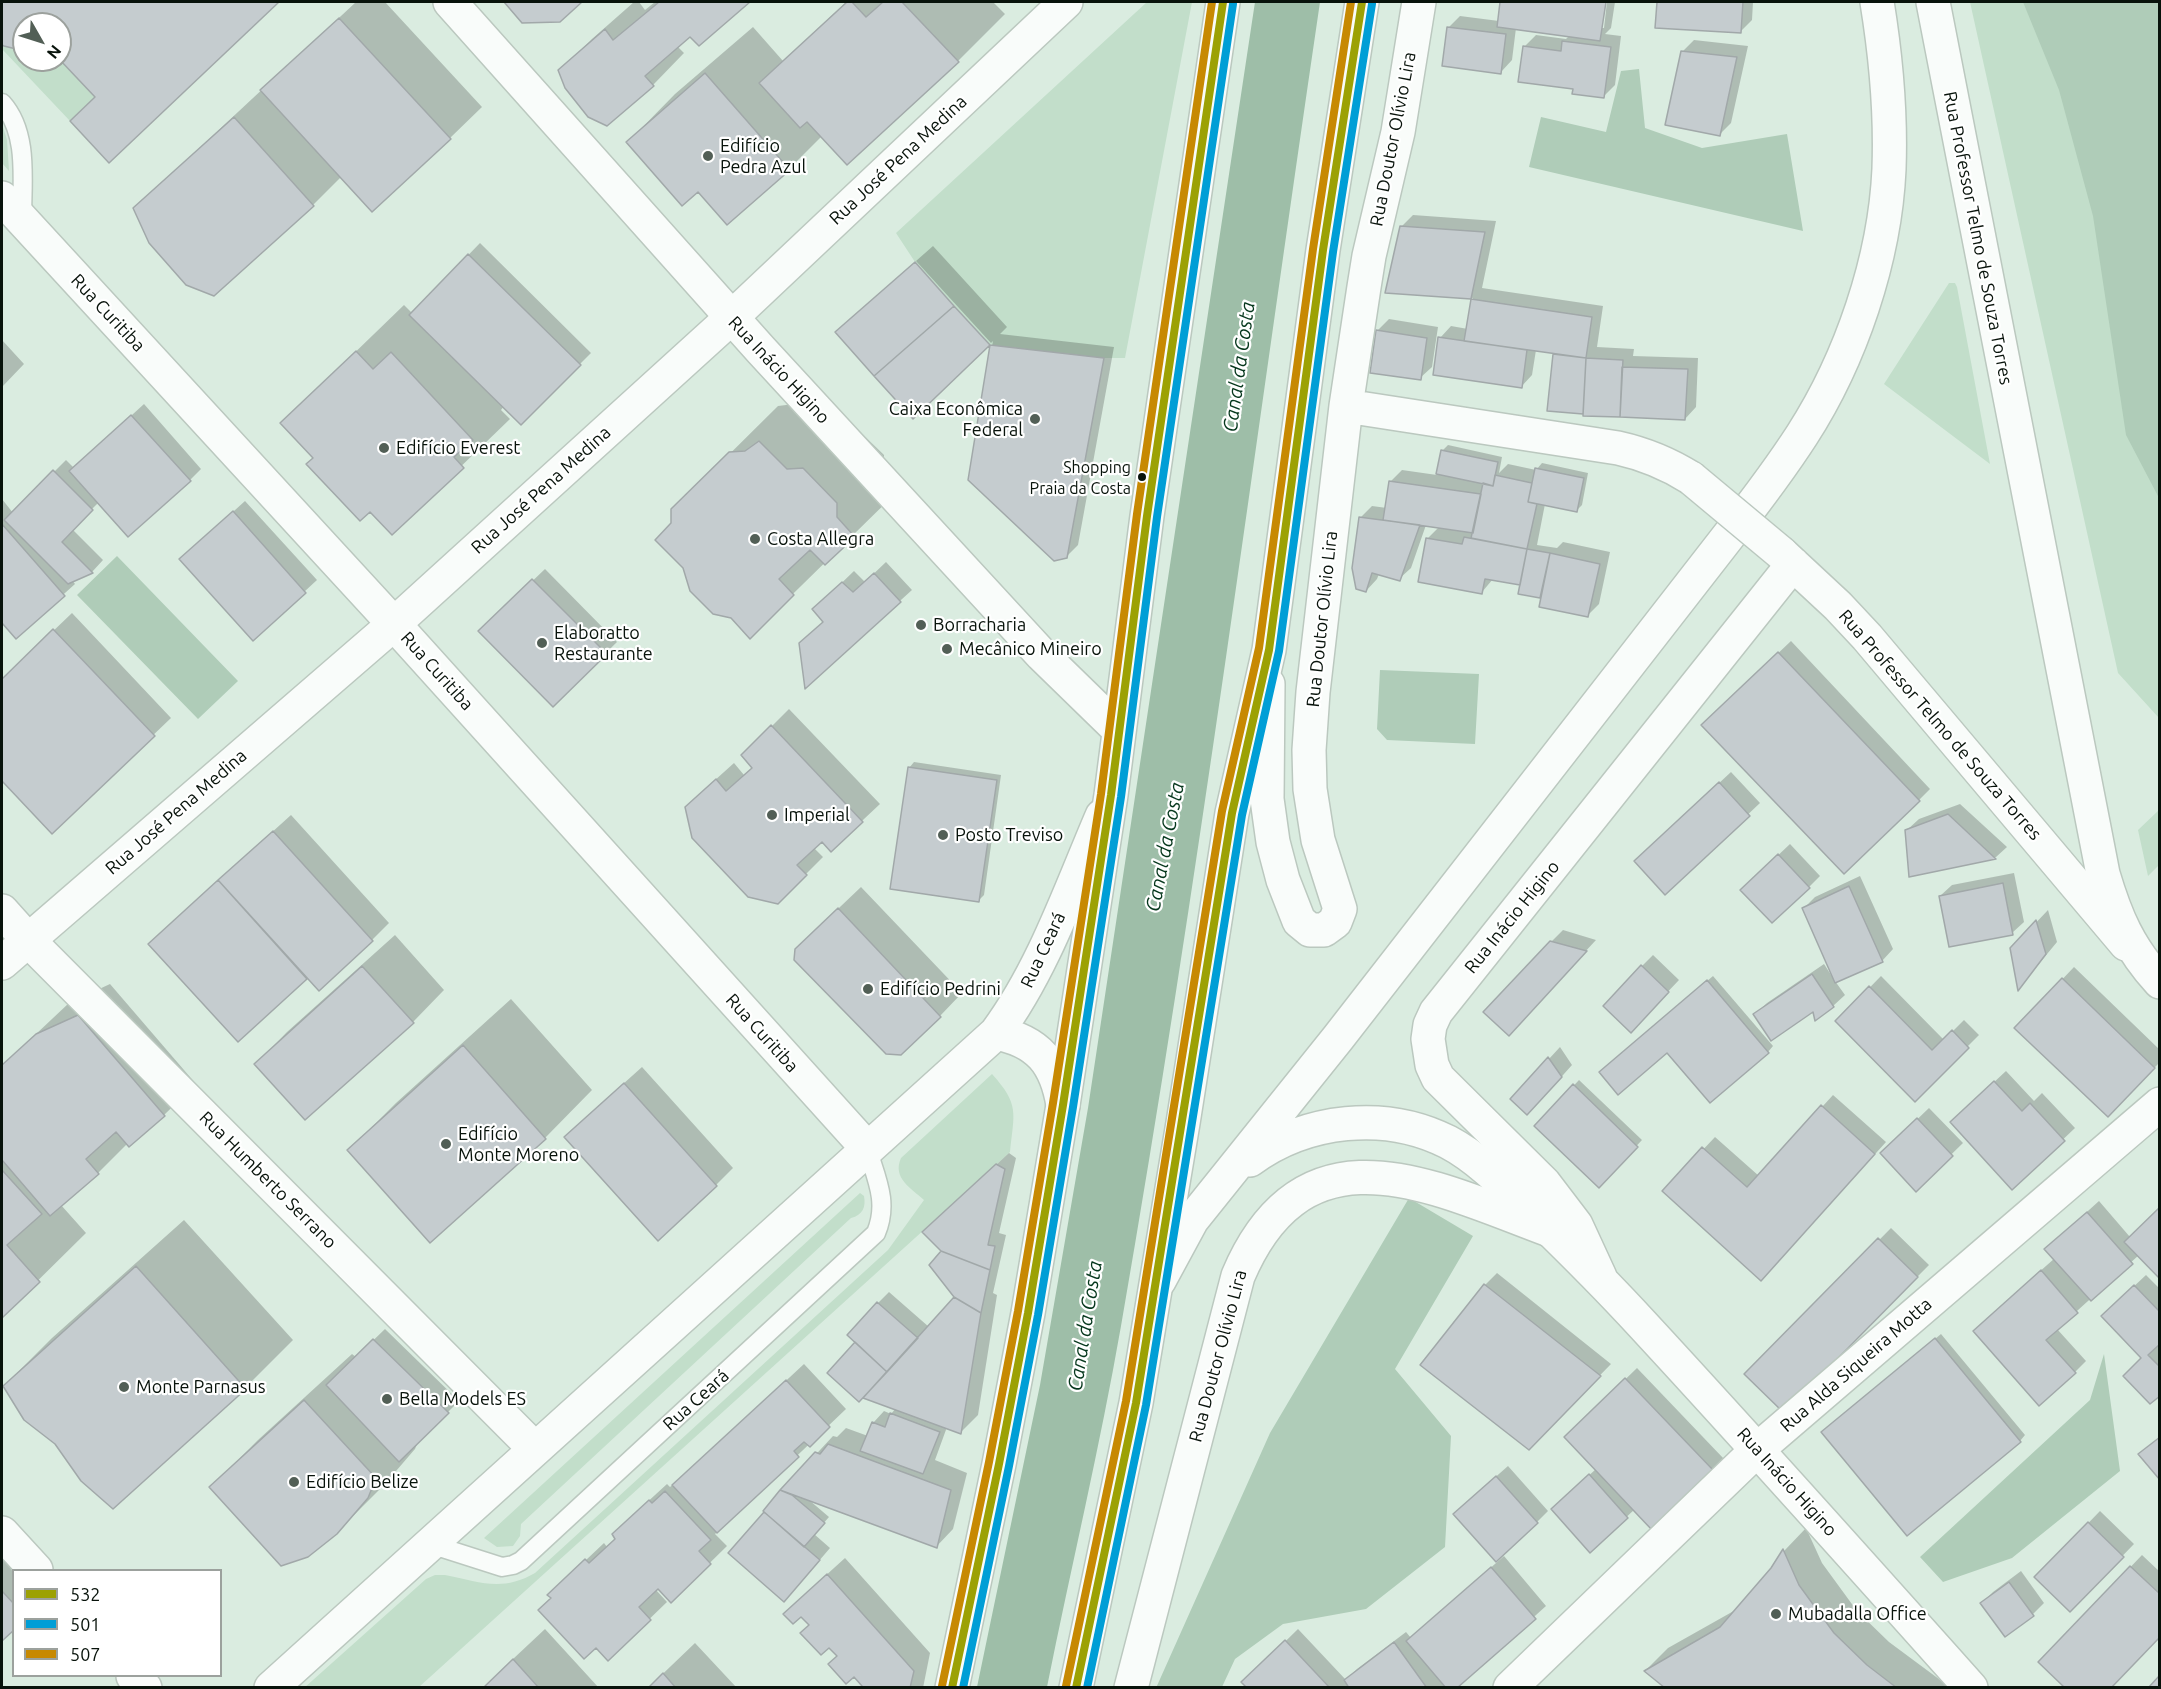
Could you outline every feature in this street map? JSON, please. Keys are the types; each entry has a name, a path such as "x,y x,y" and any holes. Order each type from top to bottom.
{"street":[{"name":"Rua Inácio Higino","path":"450,2 731,318 1042,655 1118,729"},
{"name":"Rua José Pena Medina","path":"2,963 394,624 731,318 1066,2"},
{"path":"952,1688 1018,1369 1063,1105 1111,795 1146,516 1223,2"},
{"path":"1076,1688 1136,1403 1232,813 1269,650 1323,250 1362,2"},
{"name":"Rua Doutor Olívio Lira","path":"1269,650 1267,799 1273,842 1283,880 1299,921 1310,930 1324,930 1335,922 1340,909 1318,840 1310,789 1309,750 1314,681 1346,406 1369,256 1398,132 1419,2"},
{"path":"1157,1285 1192,1220 1345,1029 1723,544 1803,433 1835,374 1855,326 1871,277 1882,224 1889,171 1890,117 1883,39 1877,2"},
{"name":"Rua Professor Telmo de Souza Torres","path":"1933,2 2093,830 2113,906 2124,932 2150,972"},
{"name":"Rua Curitiba","path":"12,209 394,624 867,1148"},
{"name":"Rua Professor Telmo de Souza Torres","path":"1346,406 1618,448 1671,465 1691,478 1787,559 1867,637 2150,972"},
{"name":"Rua Inácio Higino","path":"1600,1278 1575,1225 1559,1201 1544,1183 1438,1078 1429,1053 1430,1025 1436,1012 1787,559"},
{"name":"Rua Ceará","path":"271,1688 996,1033 1034,974 1111,795"},
{"name":"Rua Humberto Serrano","path":"2,911 28,940 535,1449"},
{"path":"996,1033 1013,1037 1030,1045 1044,1056 1054,1072 1063,1105"},
{"name":"Rua Alda Siqueira Motta","path":"1510,1688 1758,1449 2160,1104"},
{"name":"Rua Inácio Higino","path":"1215,1191 1262,1150 1290,1136 1350,1123 1381,1123 1414,1130 1446,1141 1475,1159 1600,1278 1758,1449 1971,1688"},
{"name":"Rua Doutor Olívio Lira","path":"1131,1688 1238,1276 1249,1251 1281,1208 1324,1184 1352,1177 1378,1176 1428,1185 1552,1231"},
{"path":"2,1533 35,1569"},
{"path":"134,1677 145,1688"}],"lane":[{"path":"2,103 14,121 19,137 12,209"},
{"name":"Rua Ceará","path":"430,1544 502,1567 513,1566 521,1561 876,1233 882,1219 882,1196 867,1148"}],"shaded area":[{"path":"1147,2 1192,2 1125,358 1104,358 990,345 915,262 896,233"},
{"path":"1970,2 2159,2 2159,718 2118,673"},
{"path":"2023,2 2159,2 2159,498 2126,435 2093,216 2059,90"},
{"path":"2,45 12,48 12,60 2,49"},
{"path":"1639,69 1645,128 1702,148 1787,134 1803,231 1529,167 1541,117 1606,132 1621,71"},
{"path":"24,72 71,72 95,97 70,121"},
{"path":"2,124 7,140 9,171 2,163"},
{"path":"1949,283 1955,283 1957,287 1990,464 1884,384"},
{"path":"117,556 238,681 198,719 77,595"},
{"path":"1380,670 1479,674 1475,744 1387,740 1377,729"},
{"path":"2159,810 2159,865 2148,876 2138,830"},
{"path":"992,1074 1007,1094 1013,1110 1010,1152 419,1687 304,1688 426,1579 435,1575 445,1575 501,1584 523,1579 535,1573 888,1250 924,1200 901,1177 899,1165 901,1158"},
{"path":"860,1193 865,1200 861,1213 851,1218 521,1524 520,1536 513,1546 497,1547 484,1538"},
{"path":"1409,1198 1473,1236 1395,1369 1451,1436 1445,1547 1366,1609 1283,1624 1235,1659 1222,1687 1156,1688 1270,1433"},
{"path":"2104,1354 2120,1471 2012,1558 1943,1582 1920,1557 2090,1400"}],"water":[{"name":"Canal da Costa","path":"1255,2 1320,2 1201,830 1149,1161 1113,1371 1047,1687 977,1687 1040,1385 1088,1108"}],"building":[{"path":"2,2 279,2 109,163 70,121 95,97 71,72 72,12 12,12 12,48 2,45"},
{"path":"504,2 582,2 560,22 522,23"},
{"path":"659,2 750,2 699,46 690,37 645,76 654,86 607,126 588,117 565,88 558,70 605,29 613,40"},
{"path":"847,2 852,2 866,17 883,2 902,2 959,62 847,165 807,122 800,128 759,83"},
{"path":"1500,2 1606,2 1600,41 1497,27"},
{"path":"1657,2 1743,2 1741,33 1655,28"},
{"path":"339,18 451,139 372,212 260,90"},
{"path":"1447,27 1506,34 1501,74 1442,66"},
{"path":"1562,41 1611,47 1604,98 1572,94 1573,89 1518,82 1523,46 1561,51"},
{"path":"1681,51 1737,57 1720,136 1665,125"},
{"name":"Edifício Pedra Azul","path":"705,73 790,170 727,225 698,192 682,206 626,142"},
{"path":"234,117 314,206 214,296 186,285 149,243 133,208"},
{"path":"1400,226 1485,232 1471,299 1385,293"},
{"path":"468,254 581,365 521,425 409,315"},
{"path":"915,262 954,306 874,376 835,332"},
{"path":"1471,299 1592,317 1586,358 1464,341"},
{"path":"954,306 990,345 913,419 874,376"},
{"path":"1376,330 1427,338 1421,380 1370,373"},
{"path":"1438,337 1527,350 1522,388 1433,375"},
{"name":"Caixa Econômica Federal","path":"990,345 1104,358 1067,558 1054,561 968,480"},
{"name":"Edifício Everest","path":"356,351 373,369 391,352 473,440 454,457 464,468 392,535 370,512 360,521 306,464 313,458 280,423"},
{"path":"1553,354 1586,358 1583,414 1547,411"},
{"path":"1586,358 1623,360 1620,417 1583,416"},
{"path":"1622,367 1688,369 1685,420 1620,417"},
{"path":"131,415 191,481 128,537 69,471"},
{"name":"Costa Allegra","path":"759,441 787,469 803,468 837,503 837,517 855,537 825,565 810,550 779,579 794,595 750,639 731,618 713,614 690,591 683,568 655,540 671,523 671,509 729,452 745,451"},
{"path":"1441,450 1498,462 1493,486 1436,474"},
{"path":"1535,468 1584,478 1577,512 1528,502"},
{"path":"53,470 93,510 62,542 93,573 68,584 4,520"},
{"path":"1495,475 1532,483 1528,502 1537,504 1527,549 1471,538 1483,483 1493,486"},
{"path":"1389,481 1481,494 1473,533 1383,520"},
{"path":"233,511 306,593 253,641 179,559"},
{"path":"1359,517 1420,525 1400,581 1372,573 1366,592 1356,589 1352,568"},
{"path":"2,524 65,596 16,639 2,623"},
{"path":"1464,537 1527,549 1520,585 1485,579 1482,594 1418,582 1426,538 1462,544"},
{"path":"1527,549 1550,553 1540,598 1518,594"},
{"path":"1550,553 1600,564 1588,617 1539,607"},
{"path":"874,573 901,602 805,689 799,643 823,622 812,609 842,582 853,592"},
{"name":"Elaboratto Restaurante","path":"532,579 607,654 553,707 478,631"},
{"path":"53,629 155,736 52,834 2,781 2,679"},
{"path":"1778,652 1920,801 1844,874 1701,725"},
{"name":"Imperial","path":"771,725 863,822 831,852 822,842 797,865 807,875 778,904 748,897 692,838 685,807 716,779 726,791 752,768 741,755"},
{"name":"Posto Treviso","path":"908,767 997,780 979,902 890,889"},
{"path":"1719,782 1750,816 1665,895 1634,861"},
{"path":"1948,814 1996,859 1909,877 1905,830"},
{"path":"273,831 373,941 319,991 218,880"},
{"path":"1778,854 1810,888 1772,923 1740,890"},
{"path":"218,880 307,979 238,1042 148,944"},
{"path":"2003,883 2013,935 1949,947 1939,896"},
{"path":"1849,886 1883,962 1835,983 1802,908"},
{"name":"Edifício Pedrini","path":"838,908 941,1017 901,1055 886,1054 794,960 795,949"},
{"path":"2036,920 2046,954 2018,991 2010,948"},
{"path":"1550,941 1587,951 1509,1036 1483,1012"},
{"path":"1641,965 1669,992 1631,1033 1603,1006"},
{"path":"362,966 414,1023 305,1120 254,1064"},
{"path":"1812,974 1834,1007 1815,1021 1813,1012 1771,1041 1753,1014"},
{"path":"2062,978 2155,1068 2108,1117 2014,1028"},
{"path":"1707,980 1769,1053 1710,1103 1667,1053 1618,1095 1599,1072"},
{"path":"1869,986 1932,1050 1952,1030 1969,1048 1915,1102 1835,1021"},
{"path":"78,1015 165,1116 129,1147 116,1132 86,1159 99,1174 50,1216 2,1160 2,1065 36,1034"},
{"name":"Edifício Monte Moreno","path":"463,1045 546,1139 430,1243 347,1150"},
{"path":"1548,1057 1562,1077 1527,1115 1510,1099"},
{"path":"1994,1081 2022,1111 2030,1103 2065,1141 2012,1190 1950,1122"},
{"path":"624,1083 717,1186 658,1241 564,1137"},
{"path":"1573,1084 1638,1147 1599,1188 1534,1126"},
{"path":"1821,1105 1875,1154 1761,1281 1662,1191 1702,1147 1747,1187"},
{"path":"1917,1118 1953,1156 1916,1192 1880,1153"},
{"path":"996,1164 1005,1169 988,1245 995,1246 990,1270 941,1251 922,1232"},
{"path":"2,1170 42,1214 7,1245 40,1282 2,1318"},
{"path":"2160,1207 2160,1279 2124,1242"},
{"path":"2087,1212 2133,1264 2091,1301 2044,1249"},
{"path":"1878,1238 1918,1277 1784,1413 1744,1374"},
{"path":"941,1251 990,1270 981,1313 954,1297 929,1265"},
{"name":"Monte Parnasus","path":"136,1266 246,1389 113,1509 81,1481 55,1444 24,1420 3,1386"},
{"path":"2041,1270 2078,1313 2046,1340 2076,1373 2039,1406 1973,1331"},
{"path":"1484,1284 1601,1376 1529,1450 1420,1365"},
{"path":"2134,1285 2160,1312 2160,1344 2148,1355 2160,1367 2160,1396 2150,1404 2123,1376 2141,1358 2101,1316"},
{"path":"954,1297 981,1313 961,1434 863,1398"},
{"path":"877,1302 918,1338 887,1372 847,1335"},
{"path":"1935,1338 2021,1442 1907,1536 1821,1432"},
{"name":"Bella Models ES","path":"373,1339 449,1413 399,1462 326,1385"},
{"path":"855,1342 887,1372 859,1402 827,1373"},
{"path":"1625,1378 1714,1471 1652,1530 1564,1437"},
{"path":"786,1380 830,1427 810,1447 804,1442 794,1451 799,1457 717,1533 672,1485"},
{"name":"Edifício Belize","path":"304,1400 376,1478 368,1498 337,1534 308,1557 281,1566 209,1487"},
{"path":"890,1413 940,1432 923,1474 860,1451 872,1422 885,1427"},
{"path":"2160,1437 2160,1480 2138,1454"},
{"path":"828,1444 951,1490 937,1548 780,1490 815,1452 820,1454"},
{"path":"1589,1474 1628,1518 1590,1553 1551,1509"},
{"path":"1496,1476 1538,1523 1496,1562 1453,1514"},
{"path":"780,1490 792,1495 825,1523 804,1547 763,1511"},
{"path":"665,1491 711,1540 699,1551 711,1564 671,1603 658,1589 639,1607 651,1620 608,1661 596,1648 584,1659 538,1610 551,1598 547,1595 585,1559 589,1563 615,1539 612,1534 649,1500 652,1503"},
{"path":"764,1512 820,1560 784,1602 728,1553"},
{"path":"2088,1522 2124,1557 2070,1612 2034,1577"},
{"name":"Mubadalla Office","path":"1783,1549 1799,1585 1834,1633 1867,1665 1897,1688 1665,1688 1644,1671 1720,1627 1771,1568"},
{"path":"2130,1566 2160,1594 2160,1637 2111,1688 2065,1688 2038,1662"},
{"path":"1491,1567 1536,1619 1457,1688 1446,1688 1406,1641"},
{"path":"827,1574 914,1671 910,1688 860,1688 862,1686 854,1677 846,1684 828,1664 837,1656 829,1648 821,1655 800,1633 809,1625 801,1617 793,1624 783,1614"},
{"path":"2009,1582 2034,1616 2005,1637 1980,1603"},
{"path":"2,1591 12,1602 12,1632 2,1641"},
{"path":"1285,1640 1330,1688 1247,1688 1241,1682"},
{"path":"1394,1642 1427,1688 1349,1688 1344,1680"},
{"path":"513,1659 539,1688 483,1688"},
{"path":"663,1673 676,1688 648,1688"},
{"path":"2160,1675 2160,1688 2148,1688"}],"transit line":[{"name":"507","path":"942,1686 1018,1311 1053,1103 1101,794 1137,514 1212,2"},
{"name":"532","path":"952,1688 1028,1313 1063,1105 1111,795 1147,516 1223,2"},
{"name":"507","path":"1066,1686 1126,1401 1222,811 1259,648 1313,249 1351,2"},
{"name":"532","path":"1076,1688 1136,1403 1232,813 1269,650 1323,250 1362,2"},
{"name":"501","path":"963,1688 1038,1315 1073,1107 1121,797 1157,517 1233,4"},
{"name":"501","path":"1087,1688 1146,1405 1242,815 1279,651 1333,252 1372,4"}],"place":[{"name":"Edifício Pedra Azul","path":"708,156"},
{"name":"Caixa Econômica Federal","path":"1035,419"},
{"name":"Edifício Everest","path":"384,448"},
{"name":"Shopping Praia da Costa","path":"1142,477"},
{"name":"Costa Allegra","path":"755,539"},
{"name":"Borracharia","path":"921,625"},
{"name":"Elaboratto Restaurante","path":"542,643"},
{"name":"Mecânico Mineiro","path":"947,649"},
{"name":"Imperial","path":"772,815"},
{"name":"Posto Treviso","path":"943,835"},
{"name":"Edifício Pedrini","path":"868,989"},
{"name":"Edifício Monte Moreno","path":"446,1144"},
{"name":"Monte Parnasus","path":"124,1387"},
{"name":"Bella Models ES","path":"387,1399"},
{"name":"Edifício Belize","path":"294,1482"},
{"name":"Mubadalla Office","path":"1776,1614"}]}
